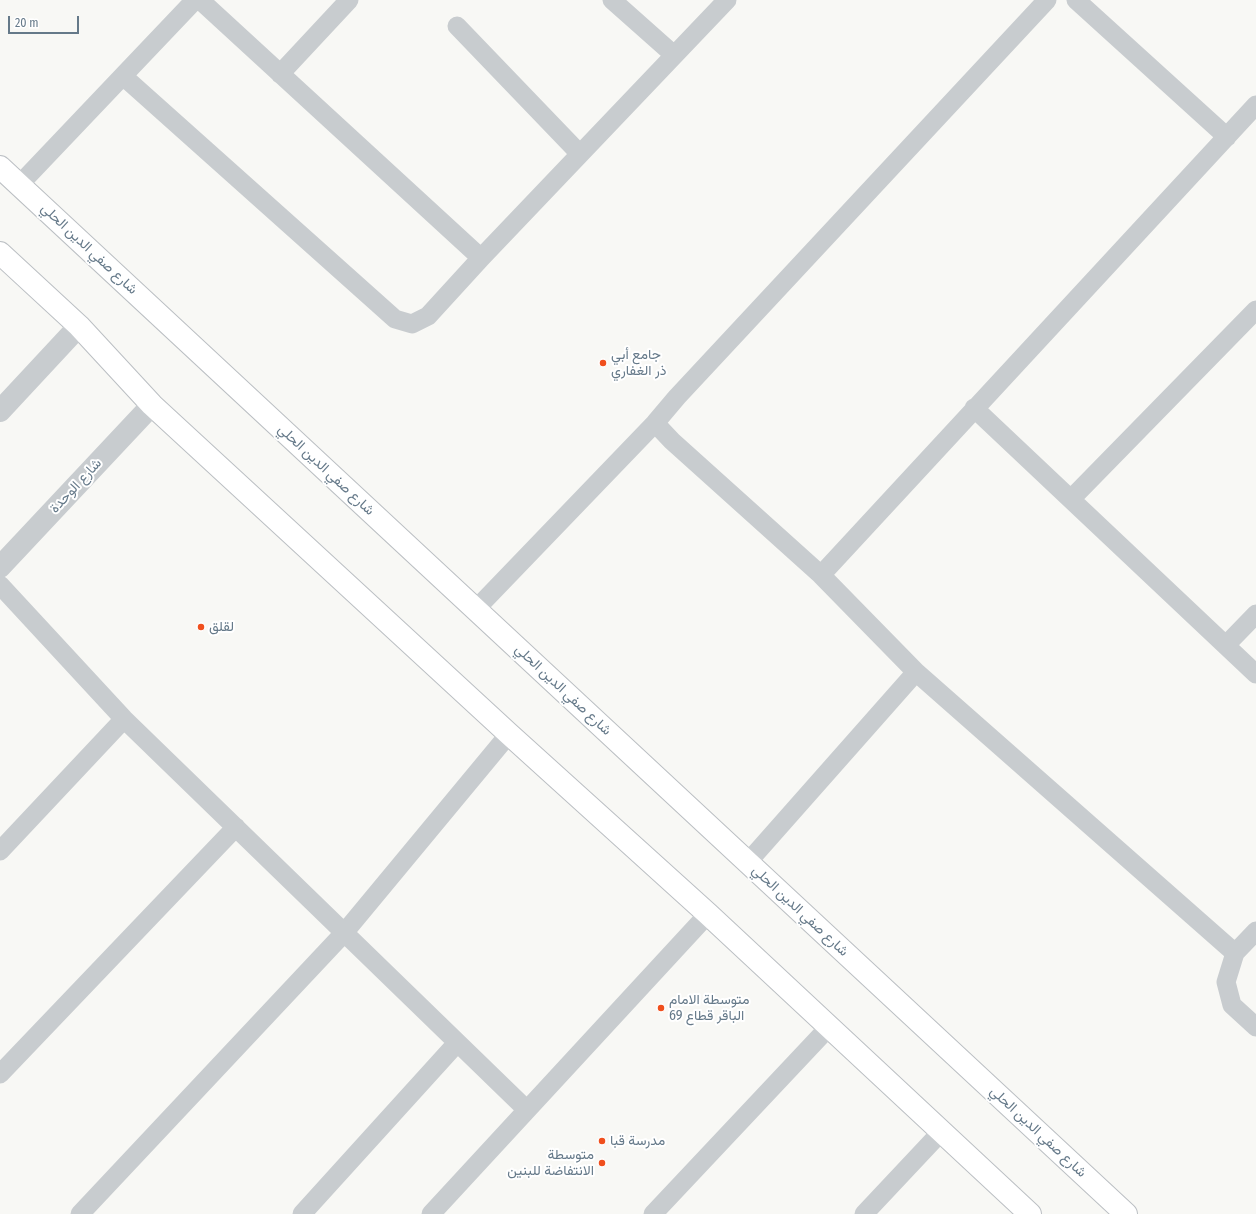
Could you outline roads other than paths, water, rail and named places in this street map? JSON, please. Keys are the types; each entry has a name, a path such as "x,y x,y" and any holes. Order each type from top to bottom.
{"main road":[{"name":"شارع صفي الدين الحلي","path":"0,167 1126,1214"},
{"path":"0,253 79,326 152,405 708,914 1030,1214"}],"street":[{"path":"20,184 195,0"},
{"path":"200,0 481,258"},
{"path":"280,74 350,0"},
{"path":"612,0 674,55"},
{"path":"123,76 395,319 412,324 428,316 481,258 727,0"},
{"path":"476,609 655,423 677,397 1047,0"},
{"path":"1076,0 1227,137"},
{"path":"457,26 580,154"},
{"path":"821,575 1256,105"},
{"path":"1071,499 1256,310"},
{"path":"0,411 79,326"},
{"name":"شارع الوحدة","path":"0,567 152,405"},
{"path":"974,408 1256,674"},
{"path":"655,423 672,441 821,575 916,672 1235,953"},
{"path":"0,585 124,719 527,1110"},
{"path":"1226,645 1256,614"},
{"path":"748,862 916,672"},
{"path":"0,851 124,719"},
{"path":"80,1214 344,933 510,734"},
{"path":"0,1074 236,827"},
{"path":"433,1214 708,914"},
{"path":"1256,931 1235,953 1226,982 1232,1005 1256,1027"},
{"path":"653,1214 829,1027"},
{"path":"302,1214 457,1043"},
{"path":"864,1214 942,1131"}],"place":[{"name":"جامع أبي ذر الغفاري","path":"603,363"},
{"name":"لقلق","path":"201,627"},
{"name":"متوسطة الامام الباقر قطاع 69","path":"661,1008"},
{"name":"مدرسة قبا","path":"602,1141"},
{"name":"متوسطة الانتفاضة للبنين","path":"602,1163"}]}
